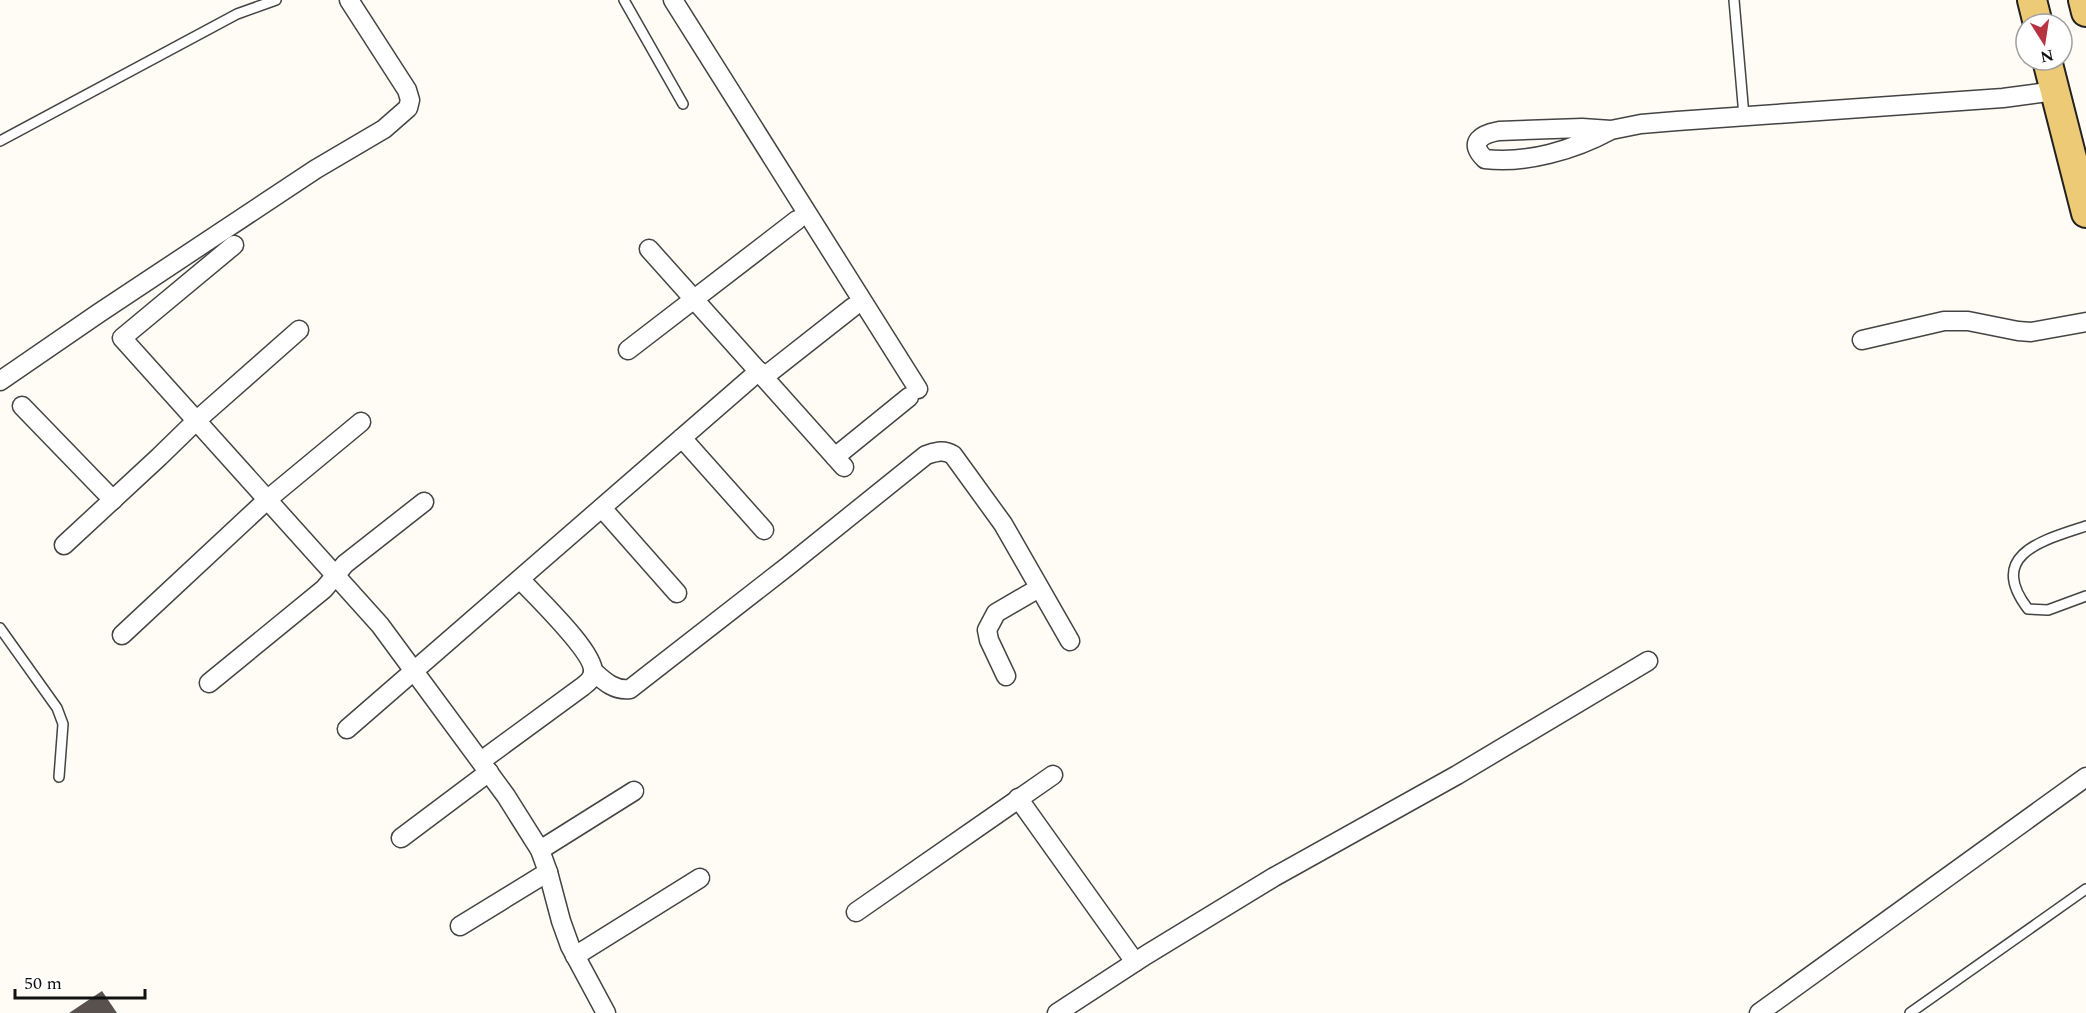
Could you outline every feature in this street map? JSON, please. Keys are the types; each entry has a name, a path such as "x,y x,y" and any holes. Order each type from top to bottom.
{"main road":[{"path":"2083,0 2086,12"},
{"path":"2050,72 2086,213"}],"street":[{"path":"0,381 316,169 384,129 408,108 410,99 407,90 349,0"},
{"path":"649,249 840,462 914,393 672,0"},
{"path":"1611,130 1565,151 1513,159 1485,159 1478,153 1476,143 1487,133 1499,131 1582,128 1611,130 1641,124 2003,98 2055,91"},
{"path":"628,350 797,220"},
{"path":"234,244 122,338 380,625 485,767 526,825 540,850 561,921 575,956 606,1013"},
{"path":"347,729 682,438 761,374 854,307"},
{"path":"1862,340 1944,321 1968,321 2031,332 2086,322"},
{"path":"64,545 197,420 299,330"},
{"path":"22,406 113,500"},
{"path":"122,634 268,499 361,422"},
{"path":"682,438 764,530"},
{"path":"520,579 586,652 593,671 610,685 622,690 630,689 788,566 926,454 946,451 953,455 1003,524 1070,641"},
{"path":"209,683 324,589 345,564 424,502"},
{"path":"602,508 677,593"},
{"path":"1006,676 989,640 987,630 996,613 1039,588"},
{"path":"1057,1013 1274,877 1457,776 1648,661"},
{"path":"401,838 591,680 593,671"},
{"path":"856,912 1053,775"},
{"path":"1759,1013 2086,777"},
{"path":"540,850 634,791"},
{"path":"1018,798 1135,962"},
{"path":"460,926 548,872"},
{"path":"575,956 700,878"}],"lane":[{"path":"0,141 237,15 276,0"},
{"path":"624,0 683,104"},
{"path":"1734,0 1744,116"},
{"path":"2086,526 2039,542 2025,553 2015,566 2013,578 2020,599 2028,609 2048,610 2086,596"},
{"path":"0,628 57,708 63,724 59,777"},
{"path":"1910,1013 2086,889"}],"building":[{"path":"102,991 117,1013 69,1013"}]}
